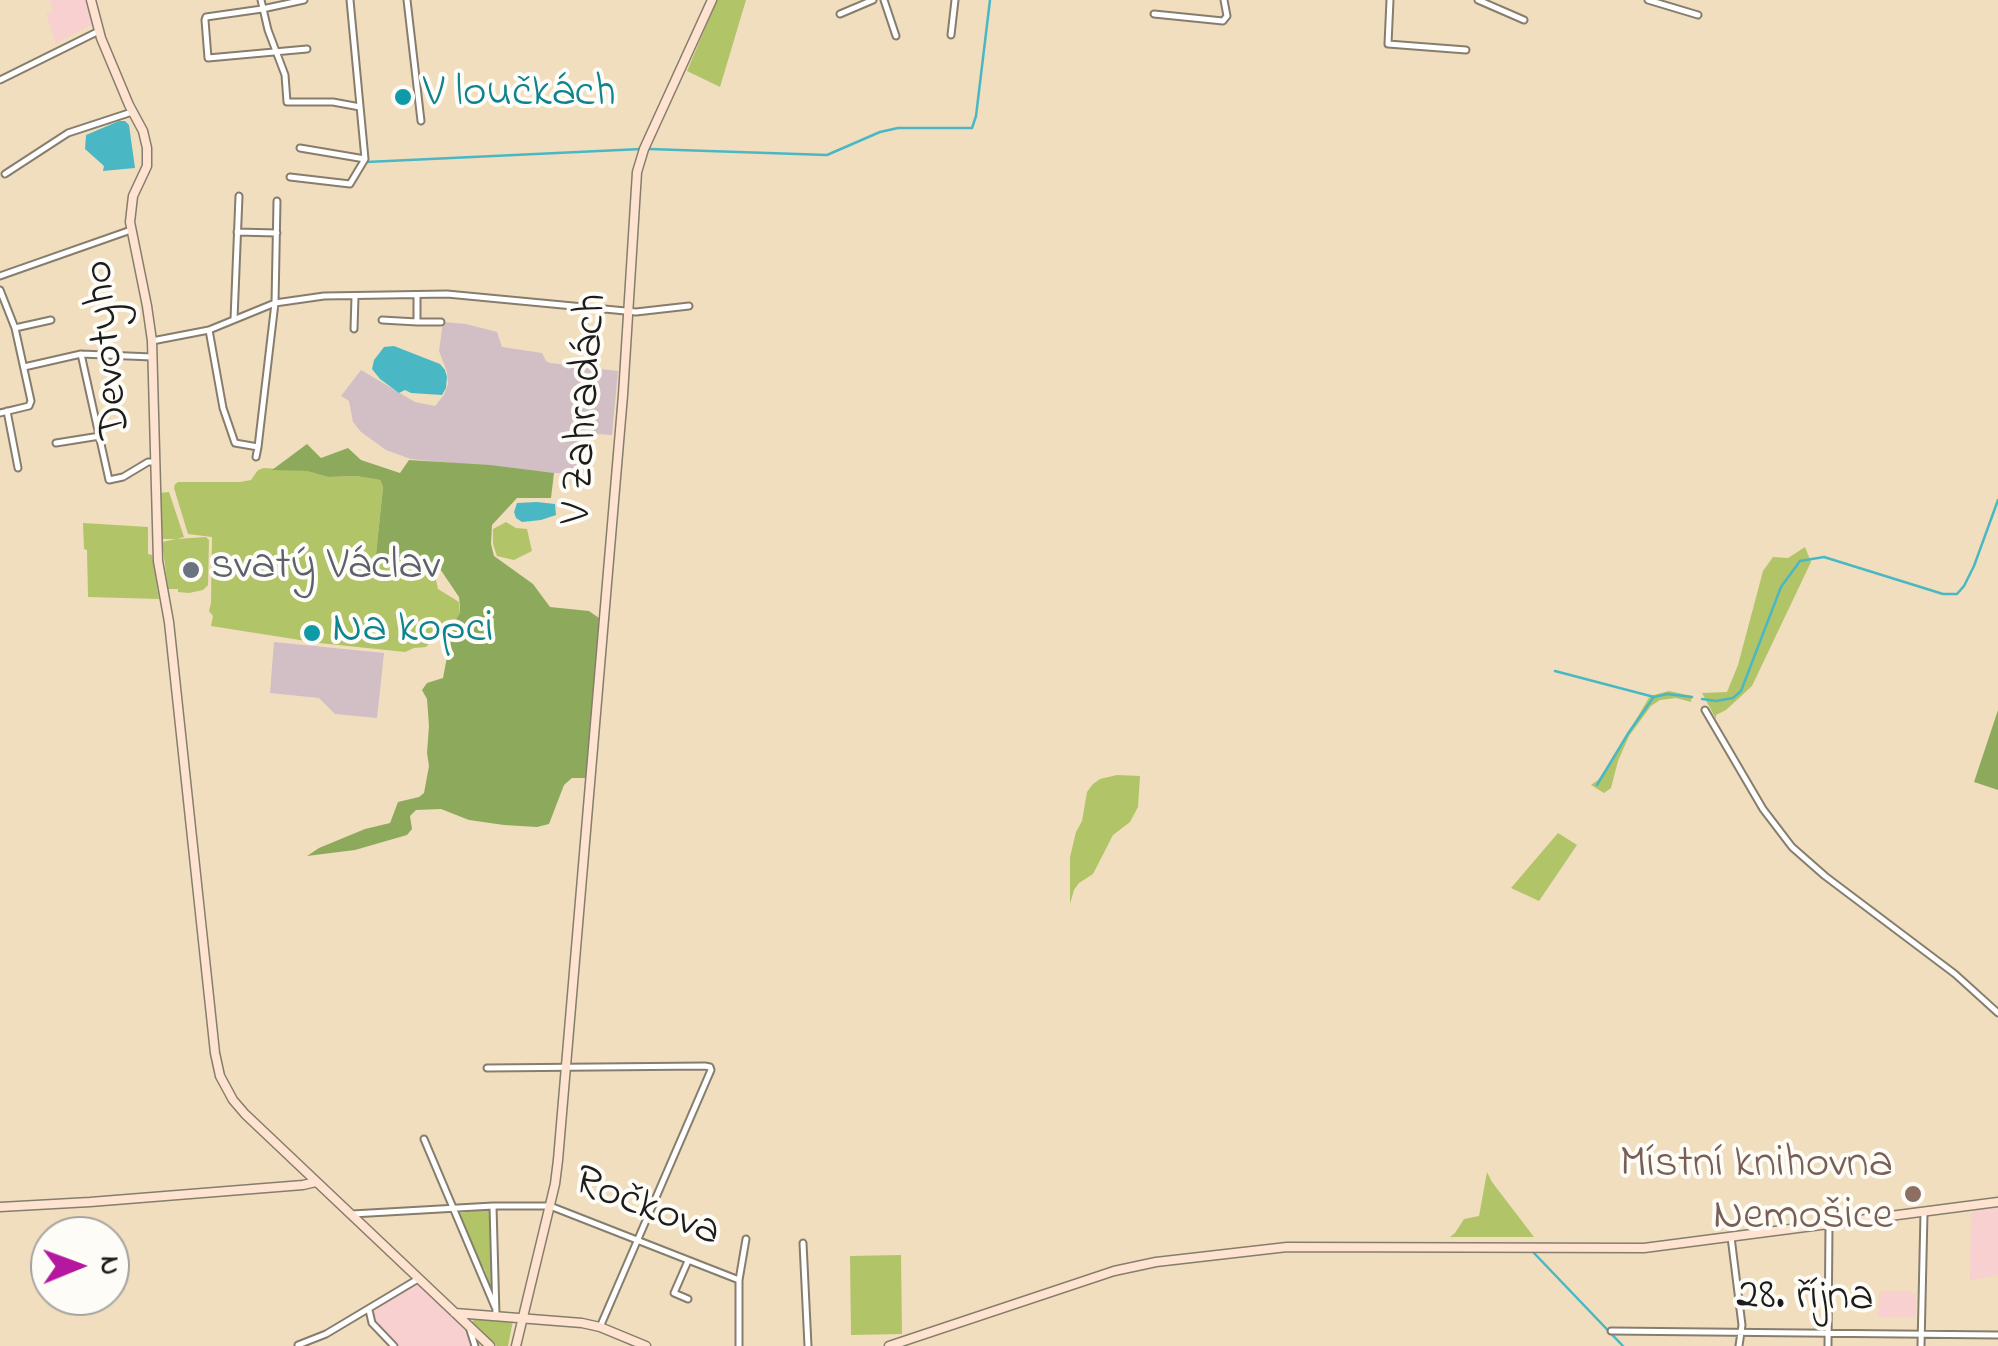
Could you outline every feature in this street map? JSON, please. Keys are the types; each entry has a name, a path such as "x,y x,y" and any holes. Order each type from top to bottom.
{"street":[{"path":"0,276 131,230 131,202 148,156 144,136 98,31 91,0"},
{"path":"261,0 285,75 287,102 332,102 360,107"},
{"path":"304,0 206,17 208,58 308,48"},
{"path":"290,177 350,184 365,158 350,0"},
{"path":"408,0 420,121"},
{"name":"V Zahradách","path":"516,1346 557,1172 629,311 636,181 644,149 712,0"},
{"path":"840,14 873,0"},
{"path":"884,0 896,36"},
{"path":"950,35 955,0"},
{"path":"1154,14 1223,22 1227,16 1224,0"},
{"path":"1390,0 1388,44 1466,50"},
{"path":"1478,0 1524,20"},
{"path":"1648,0 1698,15"},
{"path":"0,80 98,31"},
{"path":"5,174 68,133 132,112"},
{"path":"300,148 365,158"},
{"path":"234,318 239,196"},
{"path":"256,457 276,302 278,201"},
{"name":"Devotyho","path":"131,230 152,342 158,561 169,622 216,1062 223,1084 240,1109 490,1346"},
{"path":"237,232 277,233"},
{"path":"0,290 15,328 31,404 4,412 18,468"},
{"path":"152,342 208,330 276,302 324,296 447,294 629,311 689,306"},
{"path":"417,295 417,322"},
{"path":"354,329 355,296"},
{"path":"15,328 51,320"},
{"path":"382,320 441,322"},
{"path":"208,330 235,443 258,447"},
{"path":"24,367 82,354 152,357"},
{"path":"82,354 109,480 155,462"},
{"path":"56,443 100,436"},
{"path":"1706,710 1763,809 1804,860 1998,1012"},
{"path":"487,1068 705,1066 712,1070 600,1327"},
{"path":"424,1139 496,1311"},
{"path":"0,1207 316,1182"},
{"path":"889,1346 918,1341 1104,1274 1145,1264 1280,1248 1644,1248 1998,1202"},
{"path":"493,1206 496,1311"},
{"name":"Ročkova","path":"350,1214 550,1206 740,1280"},
{"path":"1921,1346 1924,1213"},
{"path":"1828,1346 1829,1224"},
{"path":"1731,1237 1741,1332 1739,1346"},
{"path":"739,1346 740,1280 746,1238"},
{"path":"803,1242 808,1346"},
{"path":"688,1261 674,1293 688,1299"},
{"path":"298,1344 326,1334 418,1279"},
{"path":"369,1310 372,1322 394,1346"},
{"path":"454,1313 496,1311 600,1327 646,1346"},
{"path":"470,1328 475,1346"},
{"name":"28. října","path":"1611,1331 1998,1336"}],"shaded area":[{"path":"50,0 87,0 93,24 56,45 46,13 53,12"},
{"path":"443,322 497,332 502,347 542,353 550,363 618,371 612,435 597,434 592,440 589,473 411,459 386,450 361,432 353,422 349,401 341,396 361,370 415,402 435,406 444,395 447,372 439,351"},
{"path":"274,642 384,653 377,718 335,714 319,698 270,693"},
{"path":"1998,1206 1998,1275 1970,1280 1971,1212"},
{"path":"416,1284 469,1333 472,1346 396,1346 375,1325 373,1310"},
{"path":"1879,1291 1912,1291 1916,1294 1916,1317 1878,1317"}],"green space":[{"path":"717,0 746,0 720,87 687,71"},
{"path":"307,444 321,458 348,448 361,460 400,473 409,460 554,473 551,498 517,498 492,525 491,544 494,556 533,584 550,607 589,611 599,618 586,778 572,778 564,785 549,824 504,825 469,820 441,809 416,810 410,816 412,829 407,835 355,850 307,856 365,829 390,823 398,802 424,793 429,726 427,699 422,690 427,683 443,678 460,606 459,597 436,563 376,554 383,487 380,480 272,470"},
{"path":"264,468 380,480 383,487 376,554 434,570 438,589 459,602 455,624 441,630 426,647 405,652 211,626 212,537 188,534 175,484 240,482 251,480"},
{"path":"169,492 184,537 177,539 209,540 208,585 203,590 189,593 168,589 162,542 176,539 160,539 159,493"},
{"path":"506,522 527,529 532,551 514,560 497,556 493,529"},
{"path":"83,523 148,527 148,554 152,555 159,599 88,597"},
{"path":"1805,547 1811,562 1752,686 1716,719 1702,693 1727,692 1763,571 1773,557 1788,558"},
{"path":"1669,691 1692,696 1691,702 1676,698 1651,706 1629,736 1611,788 1604,793 1591,785 1613,758 1650,696"},
{"path":"1998,710 1998,790 1974,782"},
{"path":"1140,776 1138,807 1130,822 1113,835 1093,874 1074,890 1070,904 1070,857 1087,792 1100,779"},
{"path":"1558,833 1577,845 1539,901 1511,888"},
{"path":"1487,1172 1534,1237 1450,1237 1464,1219 1479,1216"},
{"path":"490,1209 493,1255 492,1294 459,1213"},
{"path":"901,1255 902,1334 851,1335 850,1256"},
{"path":"477,1318 513,1321 508,1346 497,1346 471,1322"}],"water":[{"path":"119,121 129,125 135,168 103,171 104,166 85,149 86,135"},
{"path":"394,346 440,364 447,377 442,395 405,390 399,393 380,379 372,369 374,360 384,347"},
{"path":"517,503 555,504 556,515 522,522 516,518"}],"waterway":[{"path":"649,149 827,155 898,128 972,128 990,0"},
{"path":"367,162 641,149"},
{"path":"1702,699 1733,698 1741,691 1781,587 1800,561 1824,557 1943,594 1957,594 1974,566 1998,500"},
{"path":"1555,671 1654,697 1692,697"},
{"path":"1597,785 1653,698"},
{"path":"1533,1252 1623,1346"}],"place":[{"name":"V loučkách","path":"403,97"},
{"name":"svatý Václav","path":"191,570"},
{"name":"Na kopci","path":"312,633"},
{"name":"Místní knihovna Nemošice","path":"1913,1194"}]}
